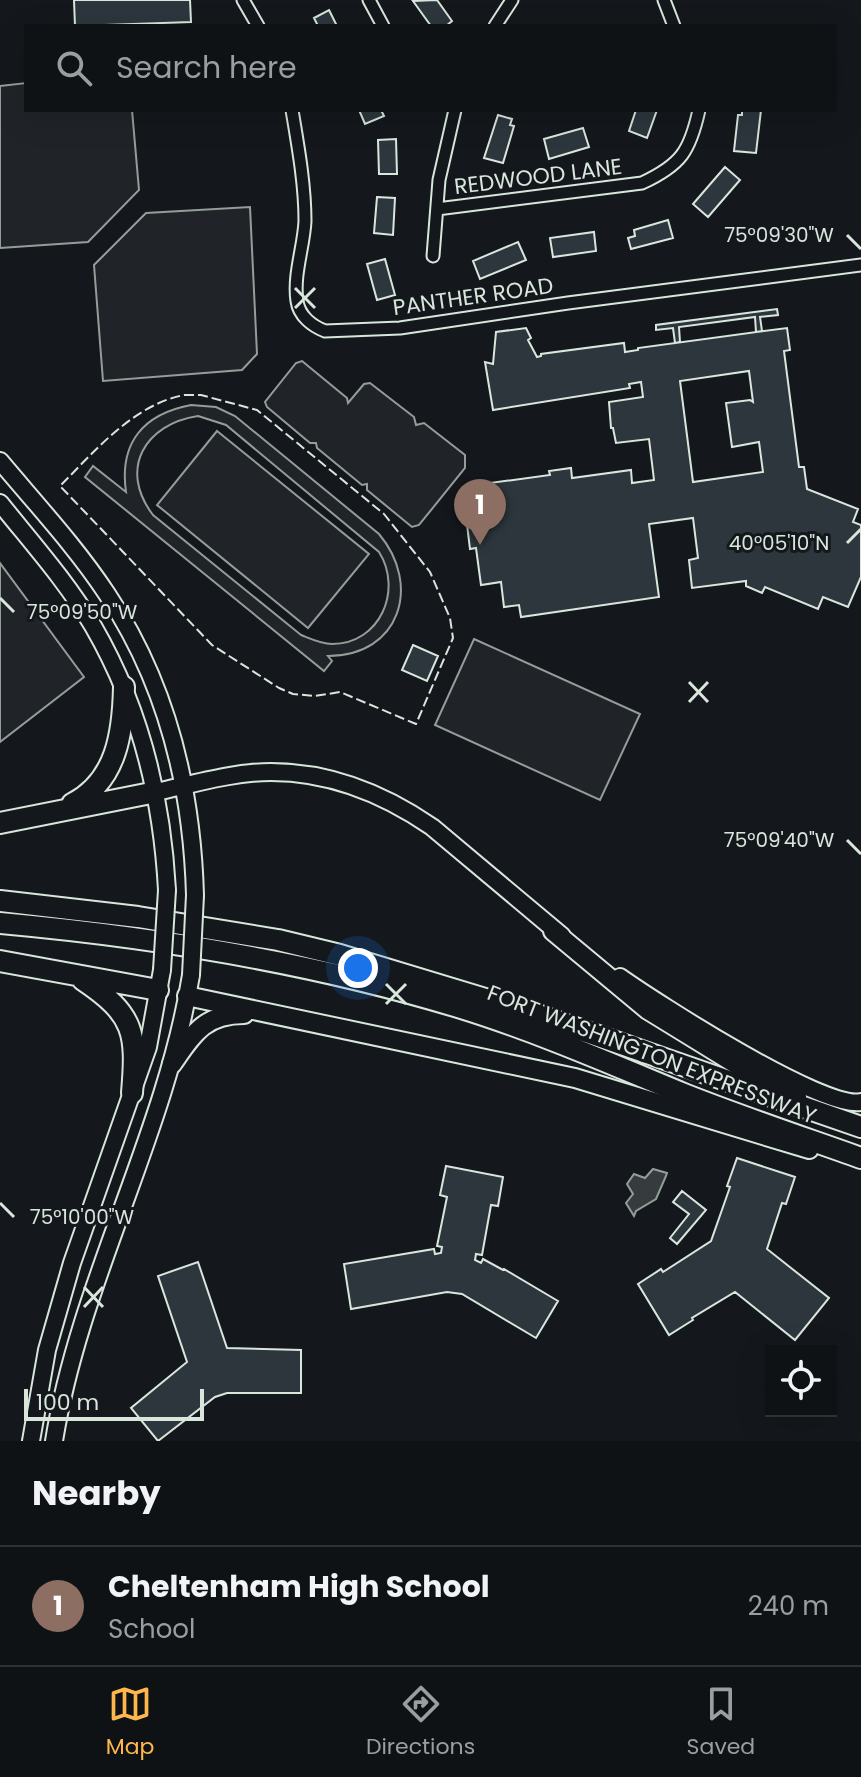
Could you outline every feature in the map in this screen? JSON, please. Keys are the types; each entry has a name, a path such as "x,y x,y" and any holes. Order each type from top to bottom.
{"highway":[{"path":"57,811 89,793 102,780 121,733 124,687"},
{"path":"0,823 156,792"},
{"name":"FORT WASHINGTON EXPRESSWAY","path":"0,901 138,917 278,940 340,955 535,1014 861,1126"},
{"name":"FORT WASHINGTON EXPRESSWAY","path":"0,923 197,948 333,973 458,1007 571,1045 687,1095 861,1161"},
{"path":"553,931 624,991 674,1027 781,1090 861,1126"},
{"path":"0,961 73,974 160,980"},
{"path":"73,974 107,996 124,1017 134,1041 132,1093"},
{"path":"187,996 575,1078 861,1161"},
{"path":"172,1064 193,1034 209,1021 224,1015 281,1016"}],"main road":[{"path":"0,461 79,556 127,626 158,694 184,786 194,855 191,975 172,1064 86,1305 68,1367 54,1441"},
{"path":"0,503 84,613 124,687 156,792 164,839 167,890 160,980 148,1047 72,1263 51,1336 31,1441"},
{"path":"156,792 269,772 295,773 355,786 410,812 432,827 553,931 664,1008 731,1047 843,1102 861,1102"},
{"path":"160,980 187,996"}],"street":[{"path":"243,0 257,24"},
{"path":"369,0 382,24"},
{"path":"496,24 512,0"},
{"path":"664,0 673,24"},
{"name":"PANTHER ROAD","path":"292,112 305,221 297,291 301,311 315,327 333,333 400,328 861,265"},
{"path":"433,256 439,180 455,112"},
{"name":"REDWOOD LANE","path":"437,209 642,183 666,170 685,153 694,136 699,112"}],"shaded area":[{"path":"24,83 24,112 132,112 139,190 88,242 0,248 0,86"},
{"path":"250,207 257,354 242,370 103,381 94,265 146,213"},
{"path":"302,361 347,398 348,403 364,384 370,383 414,417 416,425 424,423 465,455 465,468 419,525 412,527 367,490 367,484 362,485 317,448 316,443 310,443 267,407 265,402 296,363"},
{"path":"191,405 216,407 235,416 379,534 392,554 401,595 397,614 387,631 372,644 353,653 328,656 332,661 324,671 85,477 93,466 126,492 126,459 131,445 147,424 174,409","holes":["198,416 226,425 379,552 389,582 387,598 374,625 363,635 349,642 332,644 301,635 153,515 138,481 142,451 151,439 164,428"]},
{"path":"217,431 369,554 308,628 157,505"},
{"path":"0,563 84,677 0,742"},
{"path":"474,639 640,714 600,800 435,725"},
{"path":"653,1169 667,1173 666,1176 656,1199 636,1211 634,1216 626,1203 633,1194 627,1184 634,1174 645,1178"}],"building":[{"path":"74,0 190,0 191,22 75,24"},
{"path":"437,0 452,21 448,24 430,24 413,1"},
{"path":"329,10 336,24 317,24 314,18"},
{"path":"360,112 382,112 384,116 365,124"},
{"path":"635,112 656,112 647,138 629,131"},
{"path":"742,112 761,112 756,153 734,151 738,115"},
{"path":"498,115 512,119 510,125 514,126 503,163 484,158"},
{"path":"583,128 589,147 549,159 544,139"},
{"path":"396,139 397,174 379,174 378,140"},
{"path":"725,167 740,180 708,217 693,204"},
{"path":"377,197 395,198 393,235 374,233"},
{"path":"668,220 673,238 631,249 628,238 635,236 634,230"},
{"path":"594,232 596,251 553,257 550,238"},
{"path":"518,242 526,260 480,279 473,261"},
{"path":"385,259 395,295 377,300 367,264"},
{"path":"777,309 778,315 760,317 762,331 756,332 755,317 679,327 680,342 675,343 673,328 656,330 656,325"},
{"path":"526,328 537,357 624,343 625,352 787,328 790,350 784,351 799,467 804,467 807,489 858,509 853,522 861,525 861,577 848,607 823,597 818,609 765,587 762,593 746,586 746,581 692,588 689,560 698,558 693,518 649,524 659,597 521,617 519,605 504,607 501,582 481,585 476,548 470,549 466,516 472,515 468,486 550,475 549,471 571,468 572,478 631,470 632,483 654,480 649,439 616,443 611,428 609,402 643,397 641,382 629,384 630,388 493,410 485,362 493,364 496,332","holes":["749,371 753,402 726,403 732,447 759,442 763,472 693,482 680,381"]},
{"path":"413,645 438,656 427,681 402,670"},
{"path":"737,1158 795,1177 786,1204 782,1203 767,1249 829,1298 795,1340 735,1292 669,1335 638,1284 711,1241"},
{"path":"446,1166 503,1177 498,1206 491,1205 482,1255 476,1254 475,1260 481,1263 483,1259 504,1269 558,1301 536,1338 462,1294 447,1292 351,1309 344,1264 434,1249 435,1254 441,1253 442,1247 437,1246 447,1197 440,1195"},
{"path":"682,1191 706,1210 677,1244 670,1238 689,1214 673,1202"},
{"path":"198,1262 227,1348 301,1350 301,1393 227,1393 215,1397 158,1441 131,1408 187,1362 158,1276"}],"fence":[{"path":"184,395 201,395 257,410 384,514 430,572 450,618 453,638 416,724 340,692 315,696 293,694 212,645 60,486 101,444 132,419 165,400 184,395"}],"place":[{"name":"Cheltenham High School","path":"480,545"}]}
